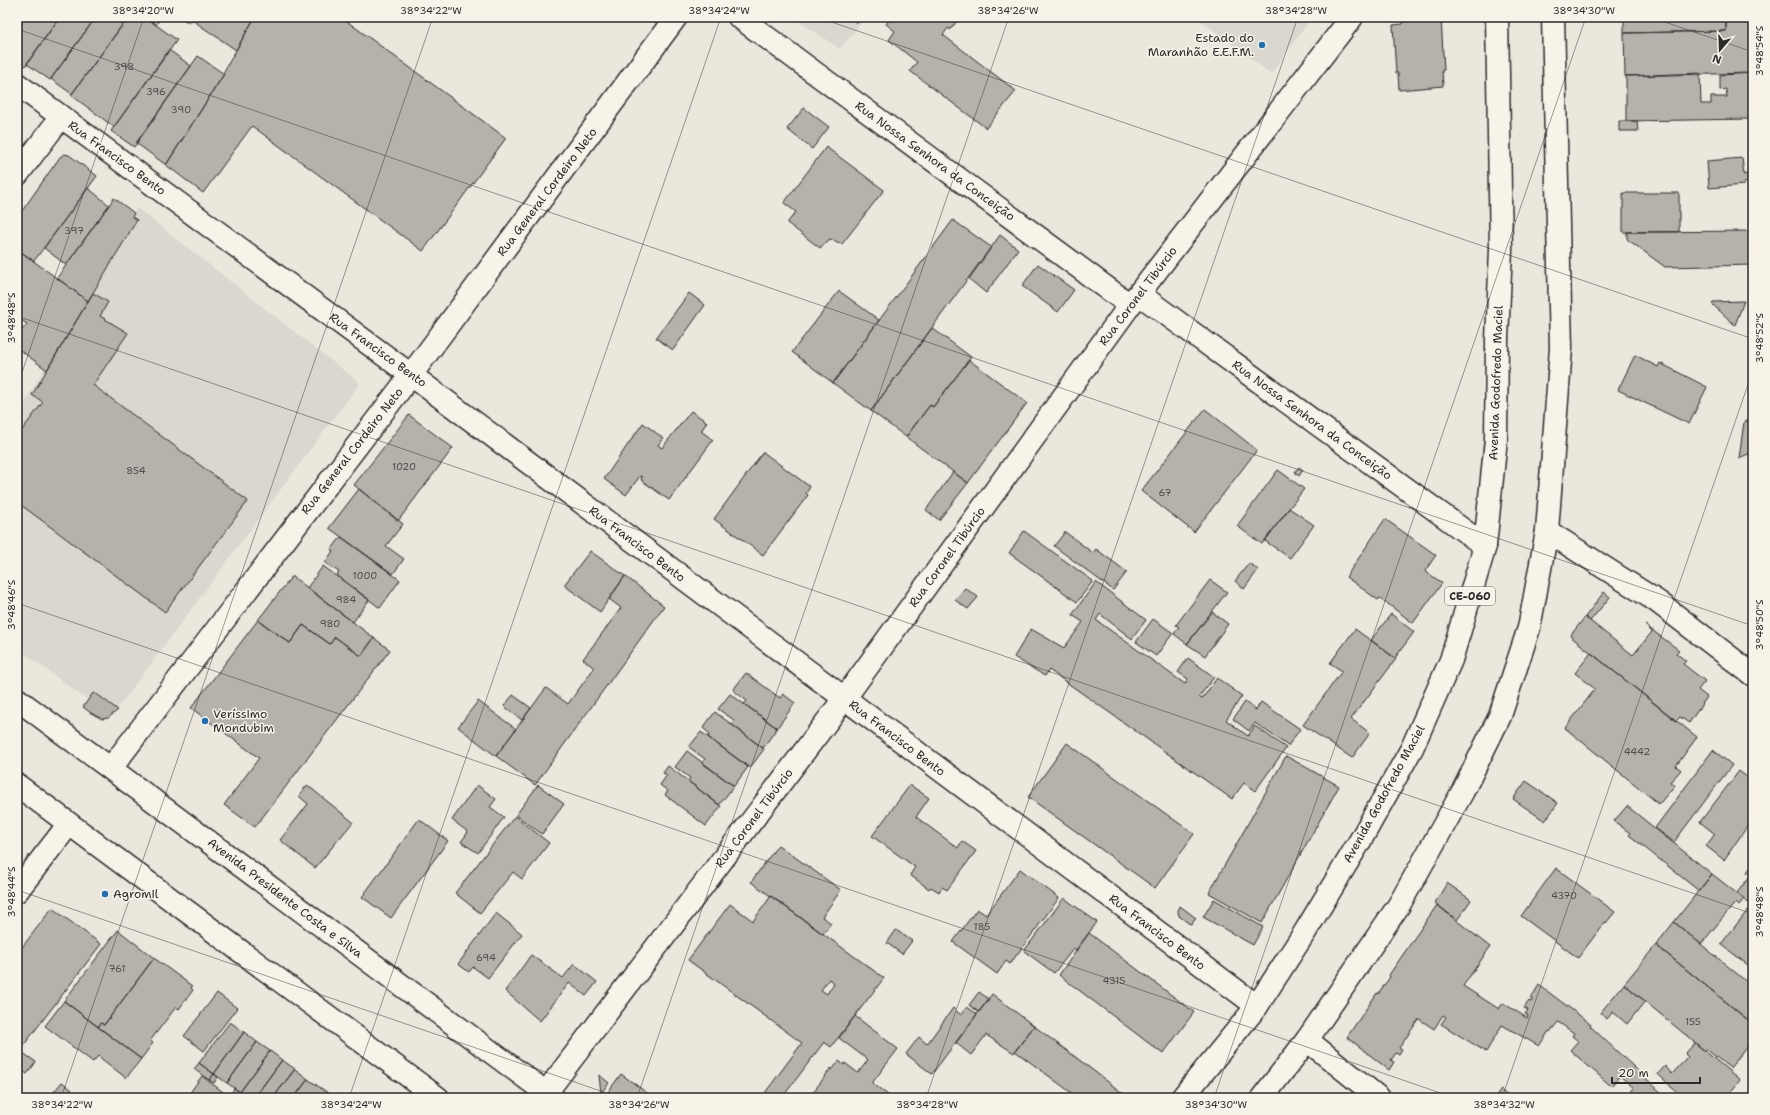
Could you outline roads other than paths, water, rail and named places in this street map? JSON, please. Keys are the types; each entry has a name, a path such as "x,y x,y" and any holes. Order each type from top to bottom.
{"street":[{"name":"Rua General Cordeiro Neto","path":"110,768 411,375 676,17"},
{"name":"Rua Nossa Senhora da Conceição","path":"739,17 1135,300 1485,546"},
{"name":"Rua Coronel Tibúrcio","path":"547,1096 844,699 1135,300 1352,17"},
{"name":"Avenida Godofredo Maciel","path":"1182,1098 1257,1006 1357,848 1412,748 1451,660 1485,546 1496,439 1497,340 1501,250 1497,17"},
{"path":"1262,1098 1306,1040 1399,905 1463,791 1500,716 1529,628 1547,531 1561,348 1552,17"},
{"name":"Rua Francisco Bento","path":"17,84 411,375 1257,1006"},
{"path":"17,175 61,117"},
{"path":"1547,531 1658,602 1753,675"},
{"name":"Avenida Presidente Costa e Silva","path":"17,699 547,1096"},
{"path":"17,785 438,1098"},
{"path":"17,891 69,824"},
{"path":"1306,1040 1379,1098"}],"place":[{"name":"Estado do Maranhão E.E.F.M.","path":"1262,45"},
{"name":"Veríssimo Mondubim","path":"205,721"},
{"name":"Agromil","path":"105,894"}]}
